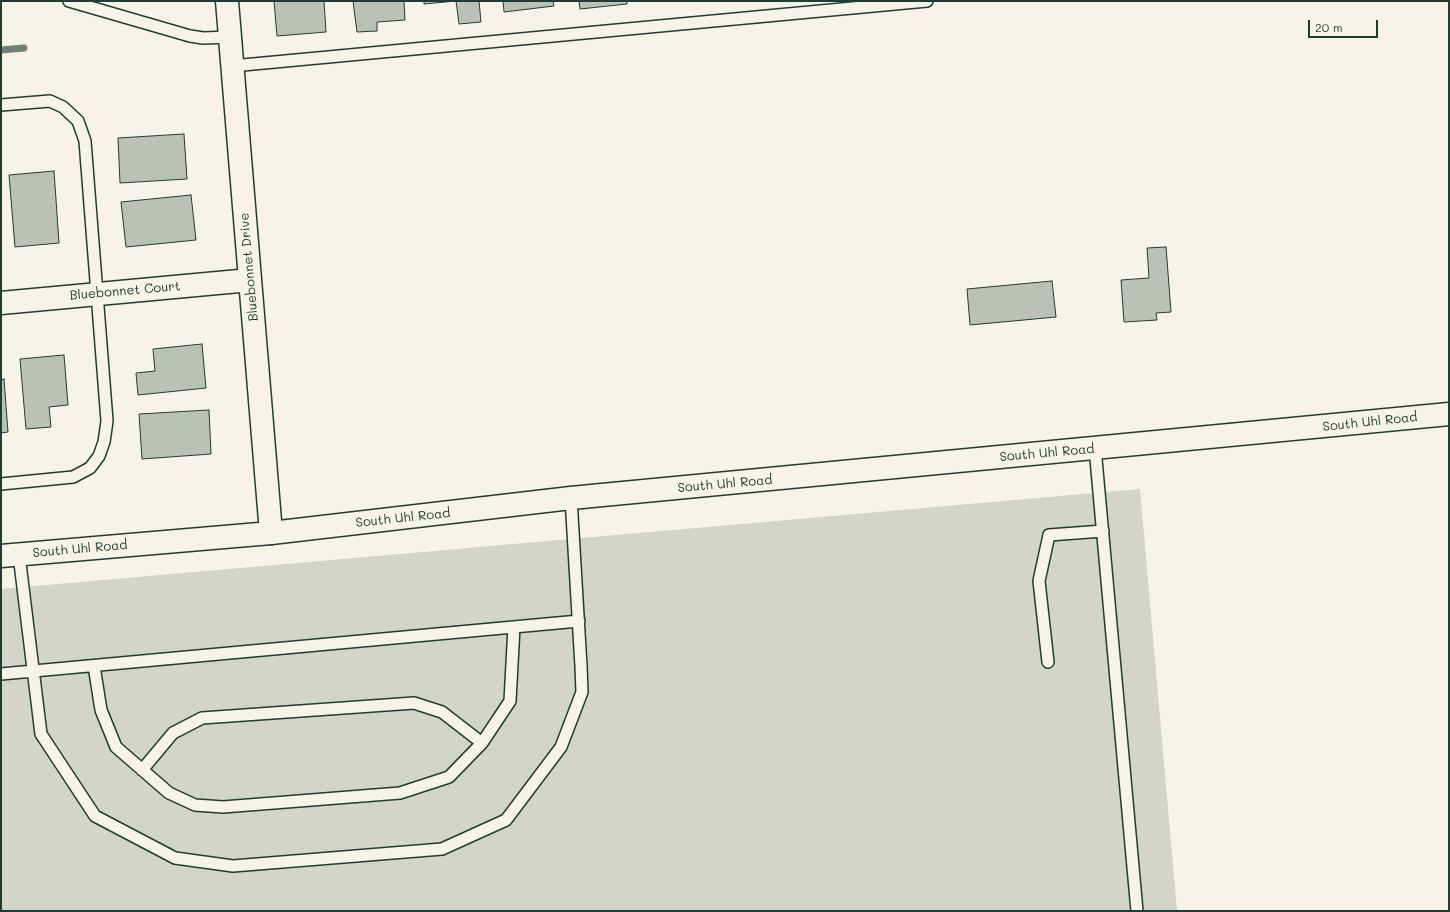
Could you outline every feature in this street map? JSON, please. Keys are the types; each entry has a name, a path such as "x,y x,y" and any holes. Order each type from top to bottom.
{"main road":[{"name":"Bluebonnet Drive","path":"227,1 271,533"},
{"name":"Bluebonnet Court","path":"1,303 250,280"},
{"name":"South Uhl Road","path":"10,555 271,533 571,498 1449,414"}],"lane":[{"path":"69,1 190,36 203,38 230,37"},
{"path":"232,66 927,1"},
{"path":"1,105 50,100 63,107 78,121 85,141 107,421 100,456 90,468 73,477 1,484"},
{"path":"1095,448 1138,911"},
{"path":"10,555 34,672 41,734 95,816 175,858 233,866 442,849 506,820 561,747 582,692 571,498"},
{"path":"1048,662 1038,581 1049,535 1103,531"},
{"path":"1,674 579,621"},
{"path":"94,666 101,710 116,748 169,793 195,806 223,807 392,793 449,777 482,743 510,701 514,627"},
{"path":"142,770 173,733 202,718 414,703 442,712 482,743"}],"shaded area":[{"path":"1140,489 1177,911 1,911 1,589"}],"building":[{"path":"274,1 324,1 326,32 277,36"},
{"path":"353,1 404,1 405,20 377,22 377,31 357,32"},
{"path":"424,1 456,1 424,4"},
{"path":"456,1 479,1 481,22 459,24"},
{"path":"503,1 553,1 554,6 504,12"},
{"path":"579,1 627,1 627,4 580,9"},
{"path":"184,134 187,179 120,183 118,138"},
{"path":"54,171 59,243 15,247 9,175"},
{"path":"191,195 196,240 126,247 121,202"},
{"path":"1166,247 1171,312 1156,313 1157,320 1124,322 1121,280 1149,278 1147,248"},
{"path":"1052,281 1056,317 970,325 967,289"},
{"path":"202,344 206,388 138,395 136,373 155,371 153,349"},
{"path":"64,355 68,405 49,407 51,427 26,429 20,359"},
{"path":"4,379 8,432 1,433 1,380"},
{"path":"209,410 211,454 142,459 139,414"}],"waterway":[{"path":"1,50 24,48"}]}
